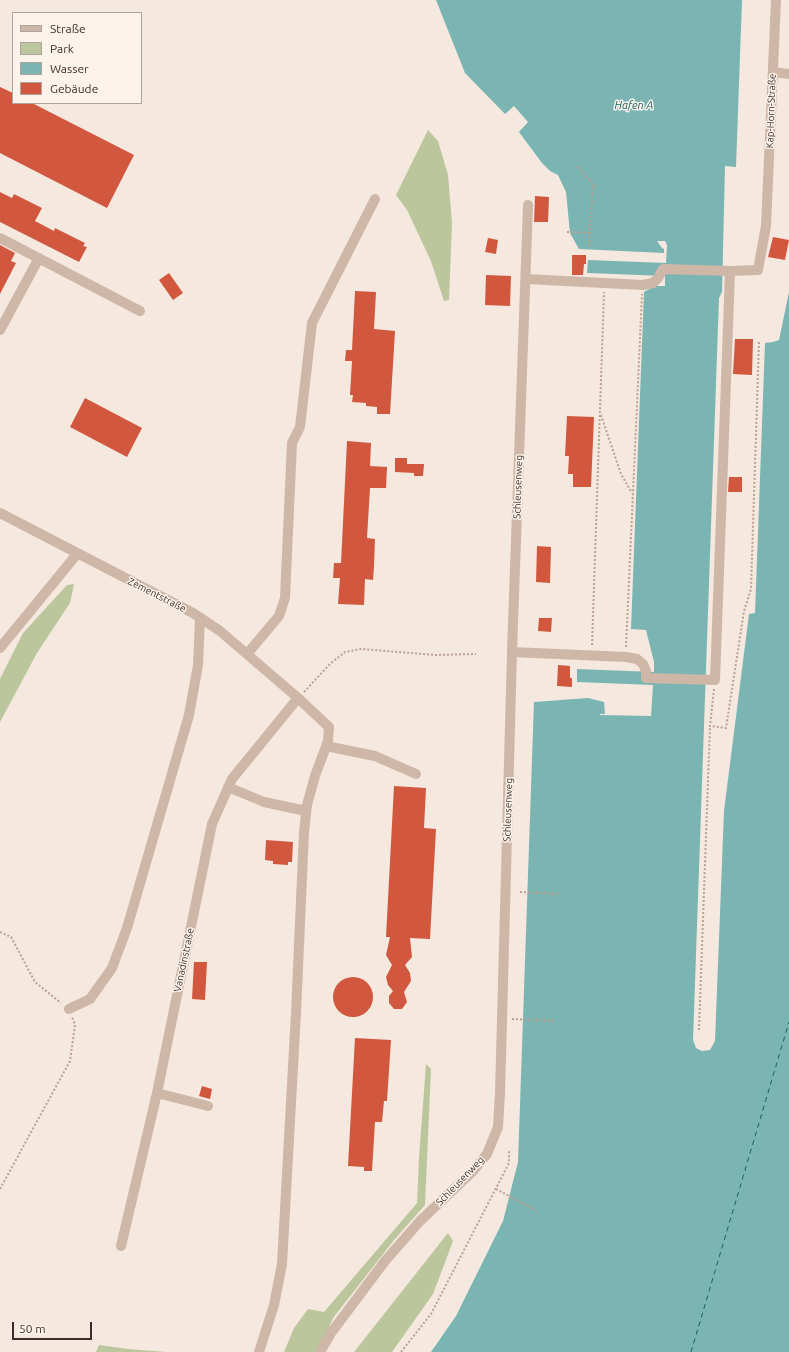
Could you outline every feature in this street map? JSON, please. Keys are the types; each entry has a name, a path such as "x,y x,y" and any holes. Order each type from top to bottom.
{"street":[{"name":"Kap-Horn-Straße","path":"730,271 758,270 766,222 776,0"},
{"path":"773,72 789,74"},
{"path":"247,654 279,616 286,598 292,443 300,427 312,323 375,199"},
{"name":"Schleusenweg","path":"320,1352 331,1333 385,1261 420,1221 474,1171 487,1154 498,1127 512,652 528,205"},
{"path":"0,238 140,312"},
{"path":"0,330 39,258"},
{"path":"512,652 626,657 638,659 643,664 646,671 646,678 710,680 730,271 663,269 653,283 642,285 526,279"},
{"name":"Zementstraße","path":"0,513 193,613 220,631 298,698 329,727 326,746"},
{"path":"0,648 77,554"},
{"path":"69,1009 90,998 112,968 127,928 189,715 198,665 200,618"},
{"name":"Vanadinstraße","path":"121,1246 157,1093 212,824 232,779 298,698"},
{"path":"258,1352 274,1305 282,1264 296,1013 304,832 306,811 315,776 326,746 375,756 416,774"},
{"path":"228,787 264,802 306,811"},
{"path":"157,1093 208,1106"}],"path":[{"path":"578,167 596,188"},
{"path":"589,246 593,185"},
{"path":"567,232 590,233"},
{"path":"592,655 605,283"},
{"path":"626,657 642,285"},
{"path":"710,726 726,728 744,611 751,589 759,342"},
{"path":"601,414 621,474 632,494"},
{"path":"298,698 330,664 344,652 360,649 436,655 476,654"},
{"path":"699,1030 710,726 710,680"},
{"path":"520,892 560,894"},
{"path":"0,932 10,937 35,982 69,1009 75,1025 70,1061 0,1189"},
{"path":"510,1019 555,1021"},
{"path":"400,1352 431,1314 508,1163 509,1150"},
{"path":"496,1189 537,1211"}],"green space":[{"path":"428,130 438,141 448,175 452,223 449,300 444,301 431,261 407,210 396,195"},
{"path":"74,584 70,603 37,653 0,722 0,679 23,633 67,585"},
{"path":"426,1064 431,1069 425,1205 394,1240 333,1318 319,1352 284,1352 294,1328 308,1309 324,1312 417,1203"},
{"path":"448,1233 453,1241 433,1294 392,1352 354,1352"},
{"path":"99,1345 128,1349 166,1352 96,1352"}],"water":[{"name":"Hafen A","path":"436,0 742,0 736,167 725,166 722,292 719,298 693,1040 696,1048 702,1051 710,1050 715,1041 724,811 749,614 755,613 765,343 779,340 789,292 789,1352 431,1352 456,1316 503,1221 518,1162 534,702 588,698 604,702 605,714 600,715 651,716 653,685 577,682 577,669 654,672 654,662 646,630 631,629 644,292 655,286 665,286 665,276 587,273 588,260 666,263 667,245 665,241 657,241 664,249 664,253 579,249 570,233 566,192 558,175 550,171 542,163 519,132 528,122 514,106 505,114 465,73"}],"building":[{"path":"0,87 12,93 12,104 34,104 134,155 107,208 0,153"},
{"path":"0,192 12,198 14,194 42,208 35,221 54,231 55,228 85,243 83,246 87,247 79,262 0,222"},
{"path":"535,196 549,197 548,222 534,222"},
{"path":"773,237 789,240 785,260 768,257"},
{"path":"488,238 498,240 496,254 485,252"},
{"path":"0,245 15,253 11,261 16,263 0,294"},
{"path":"572,255 586,255 586,264 584,264 583,275 572,275"},
{"path":"169,273 183,293 173,300 159,280"},
{"path":"486,275 511,276 510,306 485,305"},
{"path":"355,291 376,292 374,329 395,331 390,414 377,414 377,407 366,406 366,403 352,402 353,395 350,395 352,361 345,361 346,350 352,350"},
{"path":"735,339 753,339 752,375 733,374"},
{"path":"85,398 142,428 127,457 70,427"},
{"path":"567,416 594,417 591,487 573,487 573,474 568,474 569,456 565,456"},
{"path":"347,441 371,443 370,466 387,467 386,488 370,488 367,538 375,539 374,566 373,580 365,579 364,605 338,604 340,578 333,578 334,563 341,563"},
{"path":"395,458 407,458 407,464 424,464 423,476 414,476 414,473 395,472"},
{"path":"729,477 742,477 742,492 728,492"},
{"path":"537,546 551,547 550,583 536,582"},
{"path":"539,618 552,618 551,632 538,631"},
{"path":"558,665 570,666 572,687 557,686"},
{"path":"394,786 426,788 424,828 436,829 430,939 410,938 412,957 405,965 410,973 411,981 404,992 407,1002 402,1009 394,1009 389,1003 389,996 393,991 388,985 386,977 392,965 386,955 390,937 386,937"},
{"path":"266,840 293,842 292,862 288,862 288,865 273,864 273,861 265,860"},
{"path":"194,962 207,962 205,1000 192,999"},
{"path":"357,977 364,980 370,986 373,997 372,1005 364,1014 357,1017 349,1017 342,1014 334,1005 333,993 336,986 345,978"},
{"path":"355,1038 391,1040 387,1101 384,1101 382,1122 375,1122 372,1171 364,1171 364,1167 348,1166"},
{"path":"202,1086 212,1089 210,1099 199,1096"}],"ferry route":[{"path":"691,1352 789,1022"}]}
